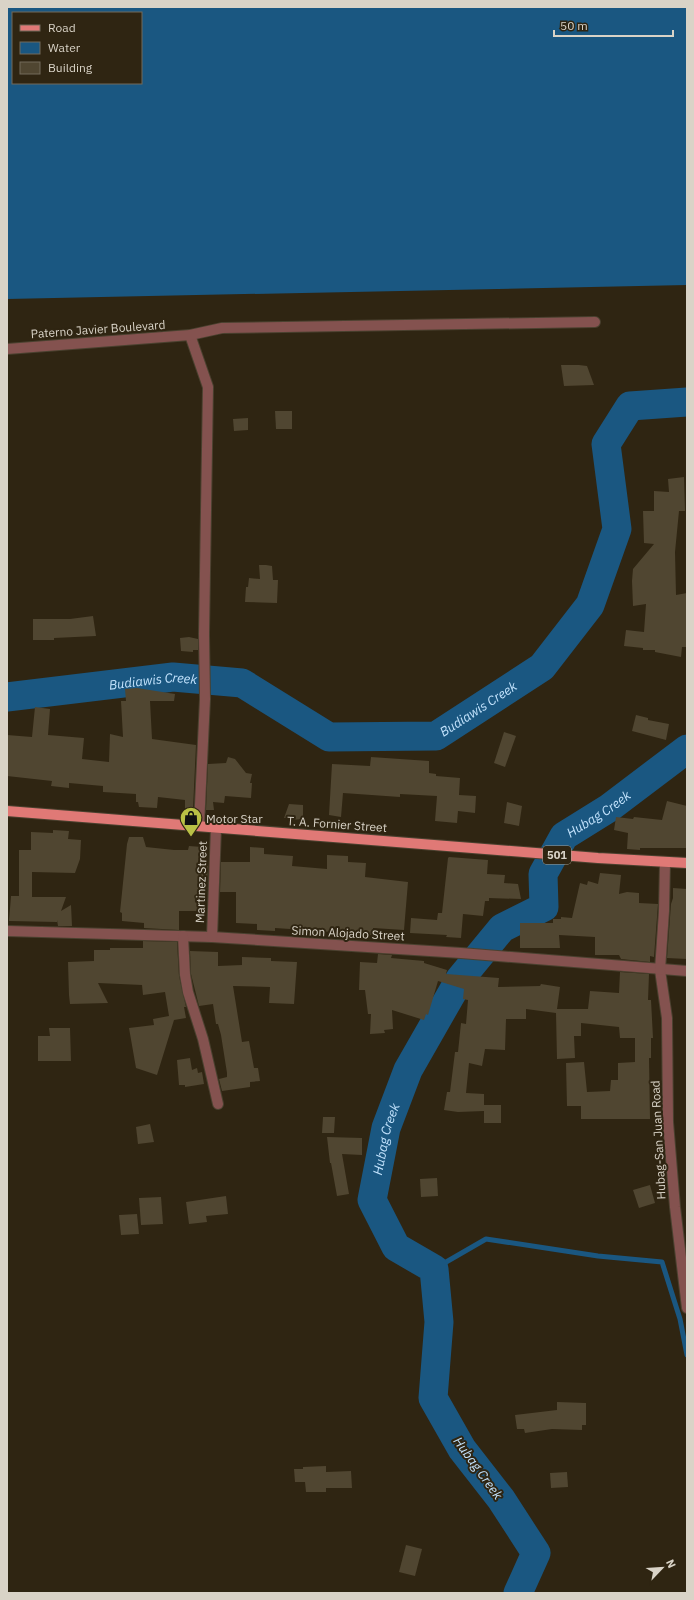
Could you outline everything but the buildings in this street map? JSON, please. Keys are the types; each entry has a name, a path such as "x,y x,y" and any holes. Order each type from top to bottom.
{"main road":[{"name":"T. A. Fornier Street","path":"7,811 665,862"},
{"name":"501","path":"665,862 687,863"}],"street":[{"name":"Paterno Javier Boulevard","path":"7,349 190,335 222,328 595,322"},
{"path":"190,335 208,388 204,660 205,699 199,826"},
{"name":"Martinez Street","path":"212,937 216,828"},
{"name":"Hubag-San Juan Road","path":"665,862 664,911 660,970 667,1018 668,1122 683,1244 687,1308"},
{"name":"Simon Alojado Street","path":"7,931 212,937 461,953 687,972"},
{"path":"183,936 185,975 188,992 203,1039 218,1104"}],"water":[{"path":"7,7 687,7 687,285 7,299"}],"waterway":[{"name":"Budiawis Creek","path":"7,697 173,677 242,683 329,737 436,736 542,667 590,605 617,529 606,444 630,406 687,402"},
{"name":"Hubag Creek","path":"518,1593 536,1553 501,1499 462,1449 433,1398 439,1322 434,1269 396,1247 372,1200 386,1128 408,1070 460,979 502,928 544,907 543,874 564,836 609,808 687,749"},
{"path":"434,1269 486,1239 598,1256 662,1262 680,1319 687,1355"}],"place":[{"name":"Motor Star","path":"191,838"}]}
